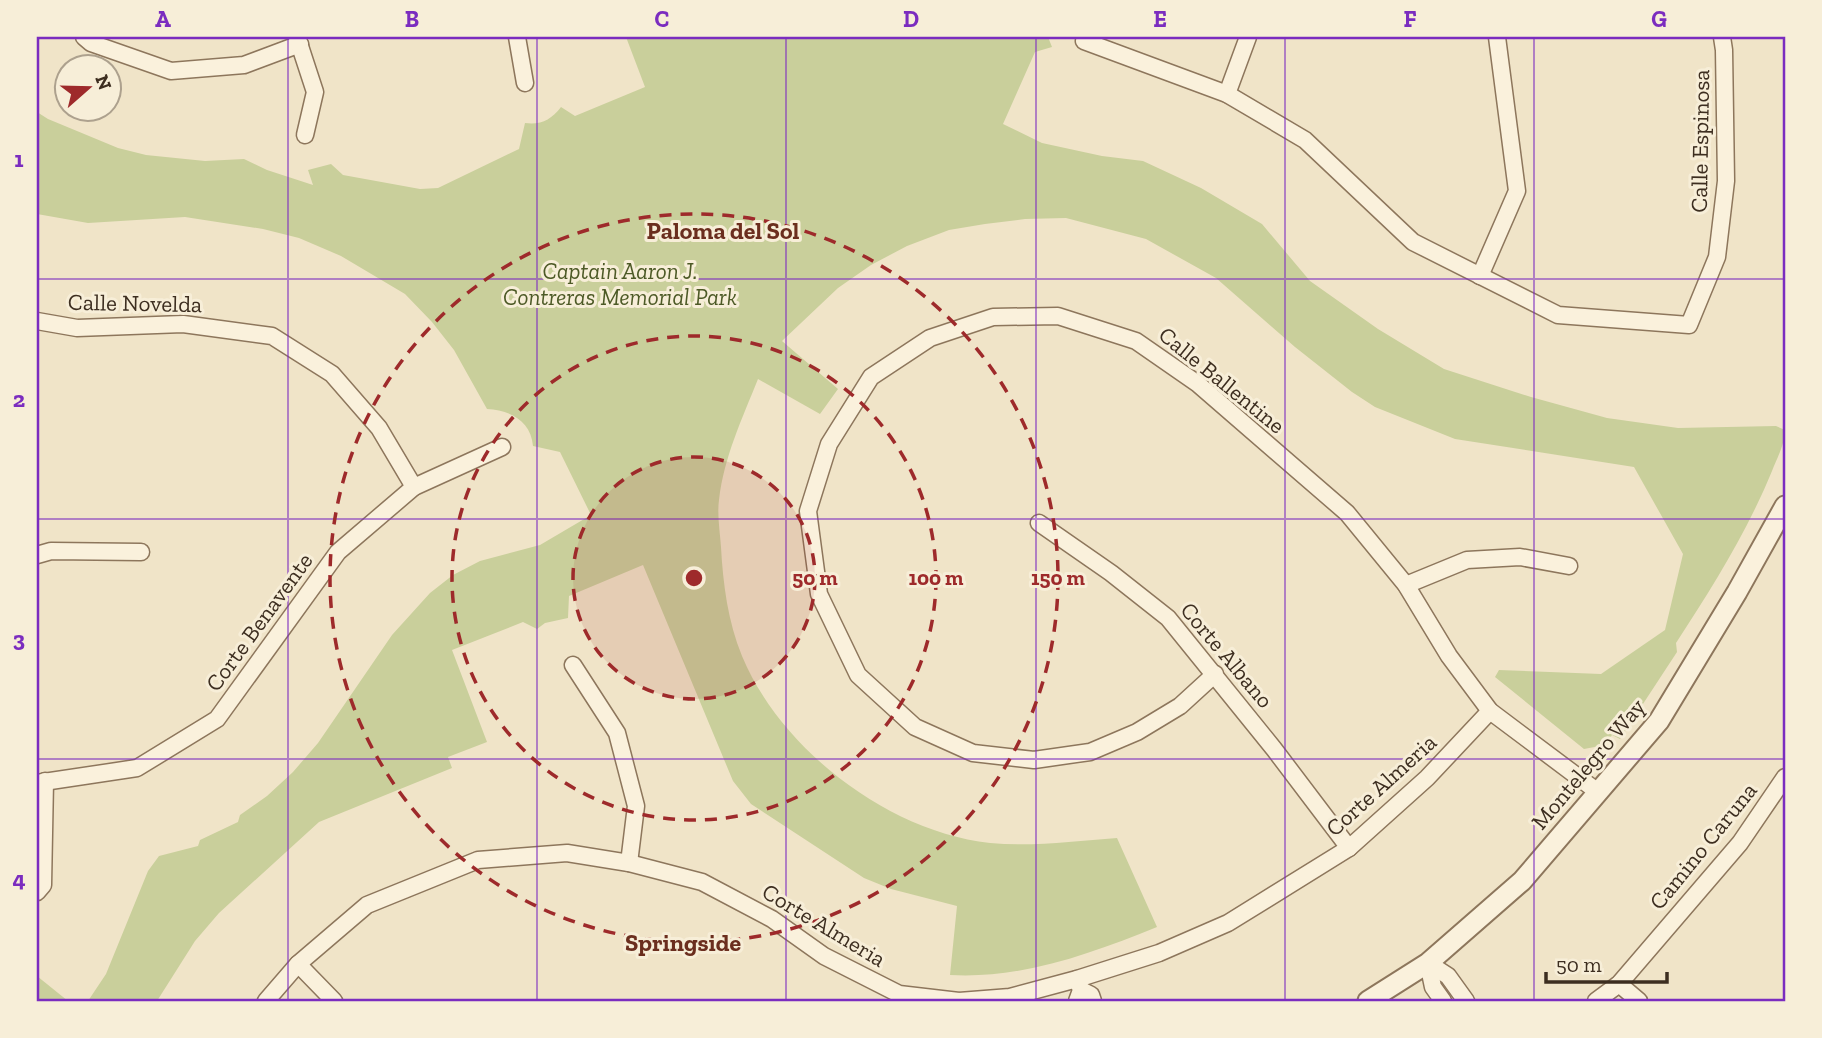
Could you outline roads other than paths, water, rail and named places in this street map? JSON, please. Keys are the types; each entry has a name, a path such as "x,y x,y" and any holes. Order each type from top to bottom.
{"street":[{"path":"84,37 91,43 172,71 244,65 299,40 315,92 305,135"},
{"path":"517,37 525,83"},
{"path":"1227,94 1248,37"},
{"path":"1084,41 1227,94 1305,140 1413,242 1480,276 1517,191 1497,37"},
{"name":"Calle Espinosa","path":"1480,276 1558,315 1689,325 1717,257 1726,181 1722,37"},
{"name":"Calle Ballentine","path":"1215,674 1180,706 1136,732 1090,751 1034,760 973,753 915,727 858,676 819,594 808,511 829,444 871,377 930,338 993,317 1058,316 1136,341 1198,384 1347,513 1406,585 1449,656 1490,711 1598,792"},
{"name":"Calle Novelda","path":"37,321 77,328 183,324 272,336 332,374 379,428 414,487"},
{"name":"Corte Benavente","path":"41,782 137,768 217,719 338,552 414,487 502,447"},
{"name":"Montelegro Way","path":"1368,1001 1428,963 1522,881 1659,721 1785,506"},
{"name":"Corte Albano","path":"1039,523 1111,573 1168,618 1215,674 1349,848"},
{"path":"37,555 51,551 141,552"},
{"path":"1406,585 1467,560 1520,556 1569,566"},
{"path":"573,665 617,733 636,806 629,863"},
{"name":"Corte Almeria","path":"267,1001 298,964 368,905 478,860 567,853 629,863 702,882 772,919 824,956 899,995 959,1001 1079,990 1228,923 1349,848 1427,778 1490,711"},
{"name":"Camino Caruna","path":"1596,1001 1619,984 1740,843 1785,777"},
{"path":"37,892 43,885 41,782"},
{"path":"1428,963 1433,987 1443,1001"},
{"path":"1428,963 1448,976 1466,1001"},
{"path":"298,964 334,1001"},
{"path":"1619,984 1639,1001"},
{"path":"1079,990 1091,995 1093,1001"}],"district":[{"name":"Paloma del Sol","path":"723,230"},
{"name":"Springside","path":"683,942"}],"park label":[{"name":"Captain Aaron J. Contreras Memorial Park","path":"620,284"}]}
